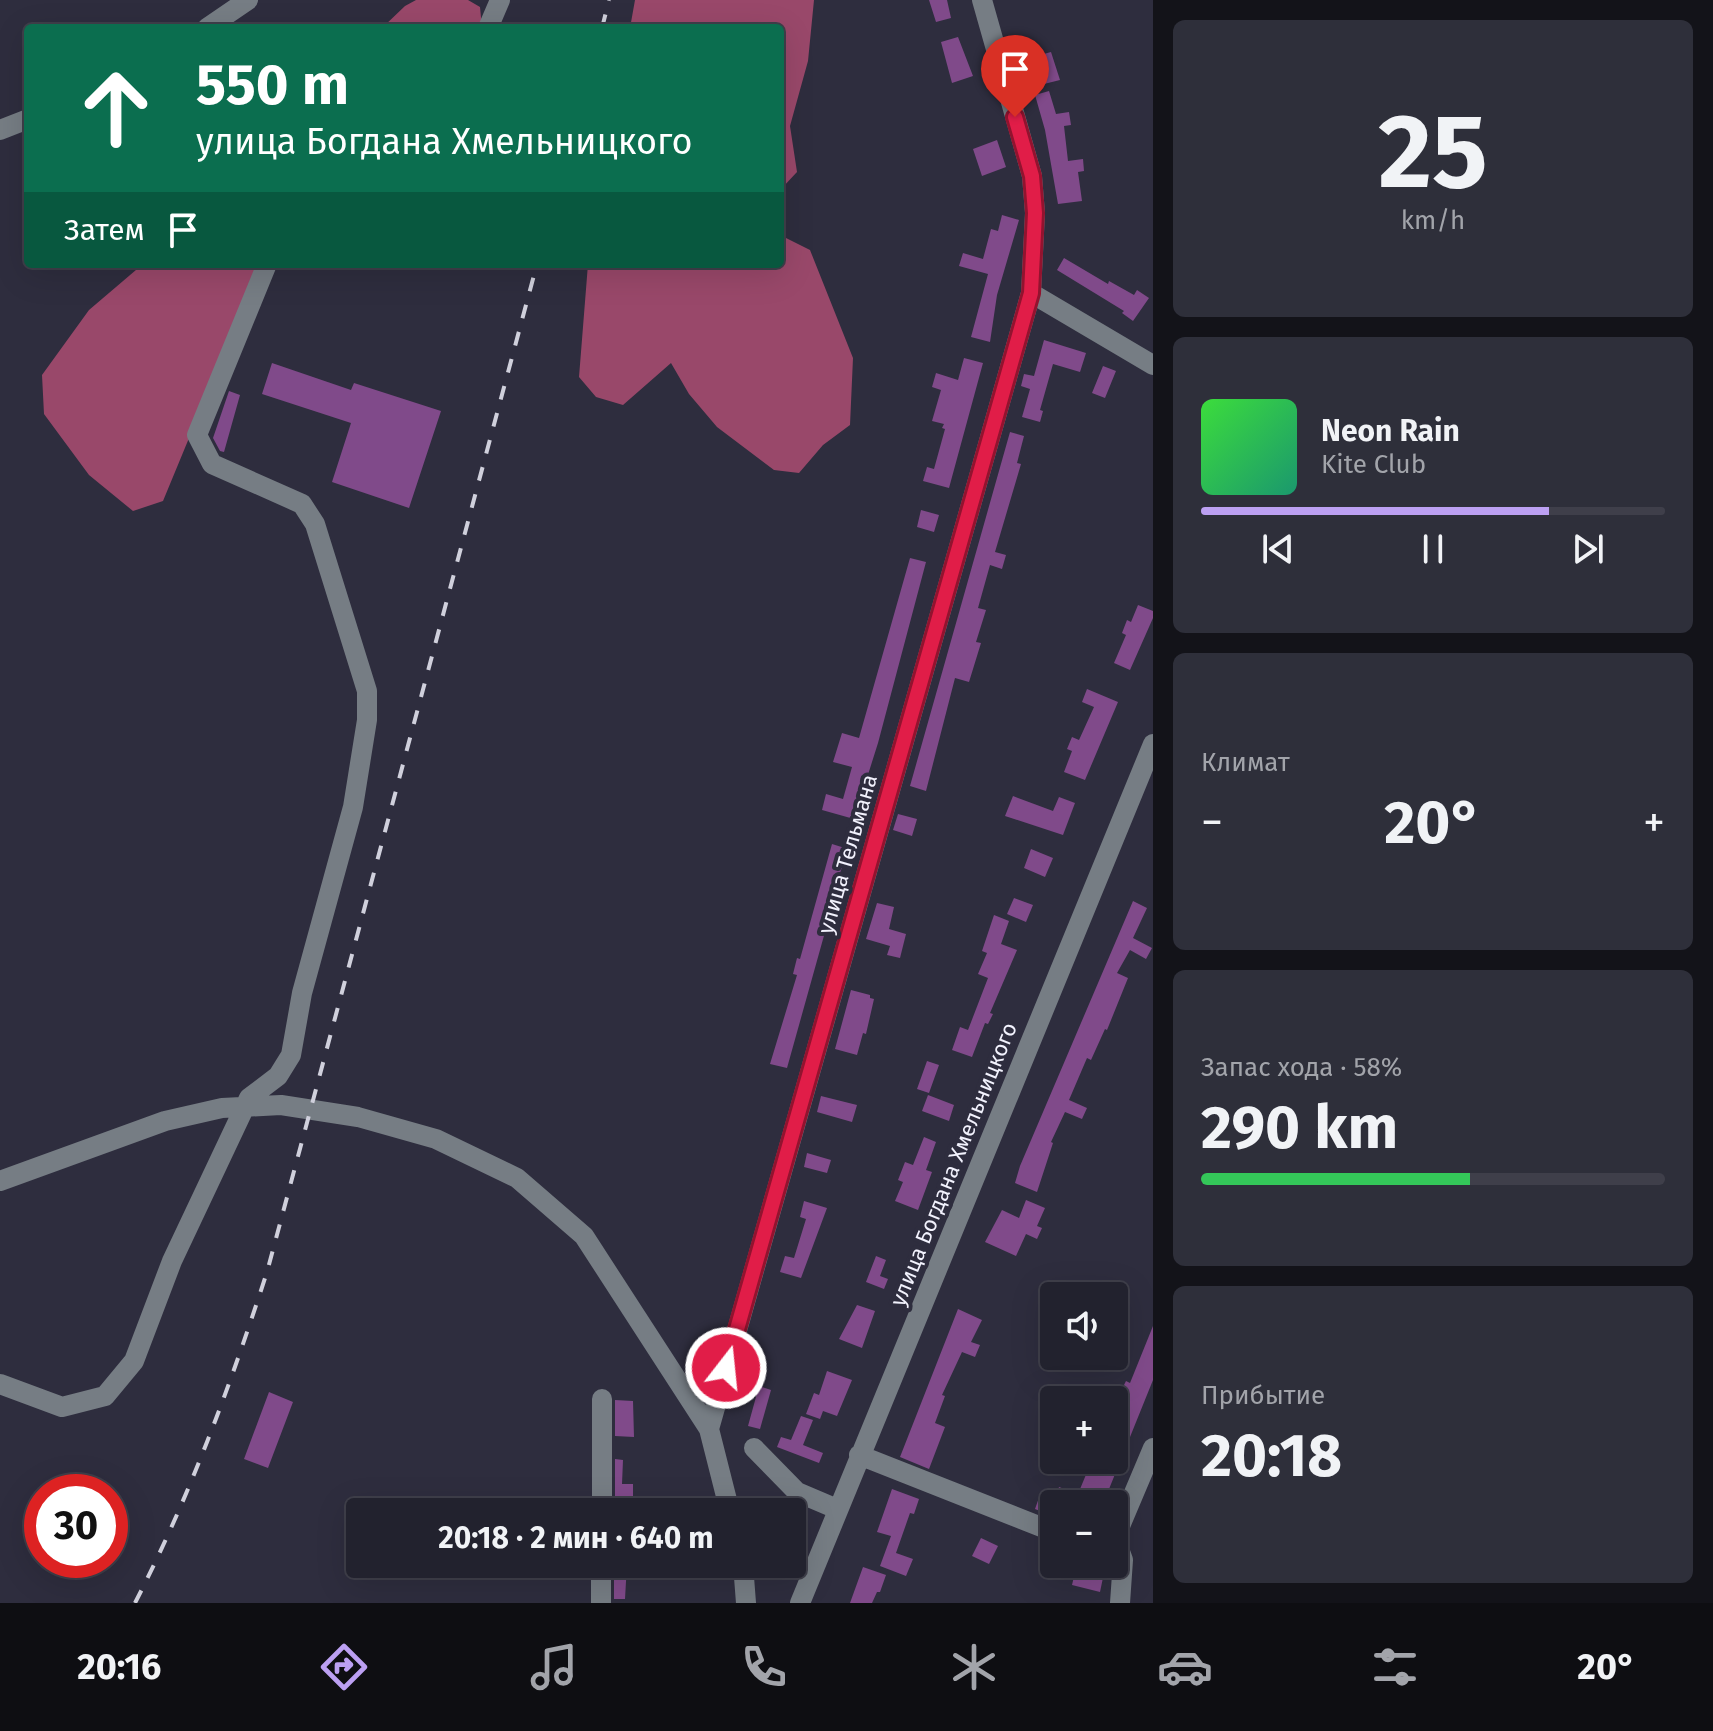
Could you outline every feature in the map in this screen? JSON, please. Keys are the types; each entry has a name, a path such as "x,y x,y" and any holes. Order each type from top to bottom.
{"street":[{"path":"213,24 248,0"},
{"path":"490,24 500,0"},
{"path":"982,0 1032,176 1035,213 1031,293 1153,365"},
{"path":"0,130 24,121"},
{"path":"0,1384 62,1407 105,1396 134,1361 172,1261 249,1098 278,1076 291,1055 302,993 353,807 367,720 367,691 315,524 302,504 212,464 197,435 265,268"},
{"name":"улица Тельмана","path":"709,1429 1031,293"},
{"name":"улица Богдана Хмельницкого","path":"800,1603 1153,744"},
{"path":"0,1181 165,1121 222,1108 281,1105 358,1117 436,1139 517,1178 584,1236 709,1429 726,1498"},
{"path":"602,1399 602,1498"},
{"path":"754,1448 797,1492 837,1509"},
{"path":"1128,1507 1153,1448"},
{"path":"859,1455 1040,1526"},
{"path":"601,1578 601,1603"},
{"path":"744,1578 746,1603"},
{"path":"1120,1603 1122,1578"}],"shaded area":[{"path":"416,0 468,0 480,7 482,24 386,24"},
{"path":"635,0 814,0 808,61 790,126 797,172 784,186 784,24 631,24"},
{"path":"784,237 810,250 853,358 850,425 823,445 799,473 774,470 717,427 689,394 671,363 623,405 596,397 579,377 588,268 784,268"},
{"path":"138,268 259,268 163,501 133,511 89,475 44,414 42,375 89,310"}],"building":[{"path":"929,0 947,0 951,18 936,22"},
{"path":"958,37 973,76 952,83 941,42"},
{"path":"1051,52 1060,80 1044,84 1041,68 1032,70 1029,58"},
{"path":"1049,91 1056,114 1069,112 1071,125 1064,126 1068,161 1083,159 1084,171 1078,172 1082,201 1058,204 1045,130 1035,95"},
{"path":"997,140 1006,167 982,176 973,149"},
{"path":"1002,215 1019,220 997,295 990,342 971,337 988,274 959,266 963,253 983,259 991,229 998,231"},
{"path":"1064,258 1108,284 1109,281 1134,295 1137,290 1149,298 1133,321 1122,313 1124,311 1057,270"},
{"path":"1044,340 1086,353 1080,372 1053,364 1040,410 1043,411 1040,422 1022,417 1030,389 1021,386 1024,374 1034,376"},
{"path":"964,358 983,363 949,488 923,481 927,467 934,469 945,429 942,428 944,424 932,421 941,390 932,387 936,373 958,380"},
{"path":"272,363 351,390 354,383 441,411 409,508 332,482 351,423 262,394"},
{"path":"1103,366 1116,371 1105,398 1092,393"},
{"path":"229,391 240,395 224,452 220,451 213,438"},
{"path":"1010,432 1024,436 1017,463 1021,464 995,552 1006,555 1002,569 990,565 978,608 986,610 976,642 981,643 969,682 955,678 926,791 910,786"},
{"path":"921,510 939,515 934,532 917,527"},
{"path":"910,558 926,562 878,743 854,819 822,810 826,794 843,799 852,767 833,762 842,733 859,738"},
{"path":"1138,605 1153,611 1153,618 1130,670 1114,663 1126,635 1122,633 1127,620 1131,622"},
{"path":"1087,689 1118,702 1085,780 1064,772 1072,751 1067,749 1072,737 1079,740 1094,707 1082,702"},
{"path":"1013,796 1053,811 1059,797 1075,803 1063,835 1005,816"},
{"path":"898,814 917,819 912,836 893,830"},
{"path":"832,844 848,849 829,906 832,907 787,1068 770,1064 797,975 793,974 797,958 800,959"},
{"path":"1031,849 1053,858 1045,877 1024,868"},
{"path":"1014,898 1033,905 1026,922 1007,914"},
{"path":"1133,901 1147,908 1133,938 1152,948 1146,959 1130,950 1117,973 1128,978 1107,1030 1091,1060 1087,1058 1069,1100 1087,1108 1082,1119 1065,1112 1051,1142 1037,1192 1015,1183 1020,1166"},
{"path":"877,903 894,907 889,929 906,934 900,958 887,955 890,946 866,939"},
{"path":"994,915 1009,921 1001,944 1017,950 990,1013 993,1014 988,1024 985,1023 972,1057 952,1050 960,1027 968,1030 988,978 978,974 987,953 982,951"},
{"path":"851,990 874,999 866,1034 863,1033 857,1055 835,1049"},
{"path":"927,1061 939,1065 929,1093 917,1089"},
{"path":"928,1095 954,1105 949,1121 922,1111"},
{"path":"821,1096 857,1105 852,1122 817,1112"},
{"path":"924,1137 936,1142 926,1170 932,1172 918,1210 895,1201 903,1182 898,1180 905,1162 913,1165"},
{"path":"807,1153 831,1160 827,1173 804,1167"},
{"path":"1026,1200 1045,1208 1037,1226 1042,1228 1037,1239 1026,1234 1016,1256 985,1242 1002,1210 1019,1218"},
{"path":"804,1201 827,1208 801,1278 780,1272 785,1256 794,1258 806,1219 800,1217"},
{"path":"876,1256 886,1260 880,1276 888,1279 884,1289 866,1282"},
{"path":"857,1305 875,1311 862,1348 839,1339"},
{"path":"958,1309 982,1320 971,1342 980,1345 975,1357 962,1352 942,1395 945,1396 935,1423 945,1427 929,1469 900,1457"},
{"path":"1153,1326 1153,1380 1128,1442 1128,1386 1124,1386 1126,1381 1130,1383"},
{"path":"827,1371 852,1380 837,1416 823,1411 820,1419 806,1414 814,1393 819,1395"},
{"path":"759,1386 771,1390 760,1429 748,1426"},
{"path":"269,1392 293,1402 268,1468 244,1459"},
{"path":"615,1400 633,1401 634,1437 615,1436"},
{"path":"801,1416 813,1420 803,1445 823,1453 819,1463 777,1447 781,1437 791,1440"},
{"path":"615,1459 623,1460 622,1484 633,1484 633,1498 615,1498"},
{"path":"1086,1474 1115,1474 1109,1490 1080,1490"},
{"path":"892,1489 919,1499 914,1514 910,1513 896,1553 913,1559 906,1576 880,1566 891,1536 877,1532"},
{"path":"1040,1495 1040,1511 1035,1509"},
{"path":"981,1538 998,1546 989,1564 972,1556"},
{"path":"863,1567 886,1575 880,1592 877,1592 872,1603 850,1603"},
{"path":"614,1578 626,1578 625,1599 614,1599"},
{"path":"1074,1578 1103,1578 1100,1592 1072,1585"}],"railway":[{"path":"603,24 609,0"},
{"path":"135,1603 174,1522 208,1440 267,1272 536,268"}],"route":[{"path":"726,1368 1031,293 1035,213 1032,176 1015,117"}]}
